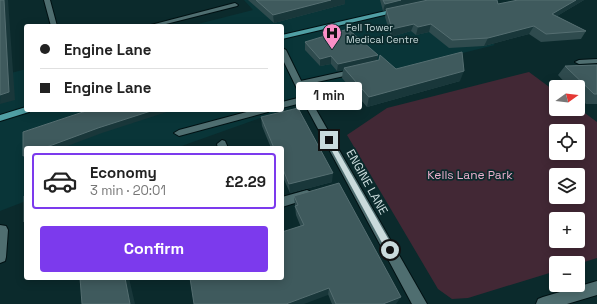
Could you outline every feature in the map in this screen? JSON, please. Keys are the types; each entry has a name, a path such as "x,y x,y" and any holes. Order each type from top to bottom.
{"main road":[{"path":"284,37 405,9"},
{"path":"0,118 24,111"}],"street":[{"path":"47,0 53,24"},
{"path":"158,24 235,5"},
{"name":"ENGINE LANE","path":"284,54 306,99 420,304"},
{"path":"579,62 597,62"},
{"path":"299,84 366,68"},
{"path":"284,104 306,99"},
{"path":"179,133 258,112"},
{"path":"338,186 352,182"},
{"path":"284,201 317,192"},
{"path":"0,257 2,230"},
{"path":"543,304 597,288"}],"shaded area":[{"path":"244,0 497,0 443,12 495,45 398,69 284,110 284,24 198,24 253,10"},
{"path":"24,70 24,112 277,112 182,146 24,146 24,202 0,211 0,76"}],"green space":[{"name":"Kells Lane Park","path":"529,72 549,87 549,116 585,116 585,113 597,122 597,258 585,262 585,256 549,256 549,273 468,298 452,299 438,289 347,135 387,108"}],"building":[{"path":"0,0 4,0 9,92 0,95"},
{"path":"256,0 331,0 273,15"},
{"path":"383,0 401,0 385,4"},
{"path":"428,0 497,0 498,4 518,0 576,0 552,14 586,31 546,34 534,26 488,38 452,40 431,24 418,27 414,24 392,29 386,9"},
{"name":"Fell Tower Medical Centre","path":"348,29 378,55 338,64 331,56 320,59 305,42"},
{"path":"462,52 464,71 369,97 344,68 379,60 380,55 396,69"},
{"path":"597,65 597,94 594,94 585,85 585,80 580,80 565,66"},
{"path":"298,108 333,173 289,184 284,172 284,146 273,146 261,117"},
{"path":"83,112 148,112 49,146 24,146 23,156 23,132"},
{"path":"339,183 401,297 383,304 336,304 329,288 286,304 194,304 190,280 284,280 284,231 304,225 295,206 298,205 294,196"},
{"path":"80,280 125,280 130,304 82,304"}],"place":[{"name":"Fell Tower Medical Centre","path":"332,50"}],"route":[{"path":"329,140 390,250"}]}
